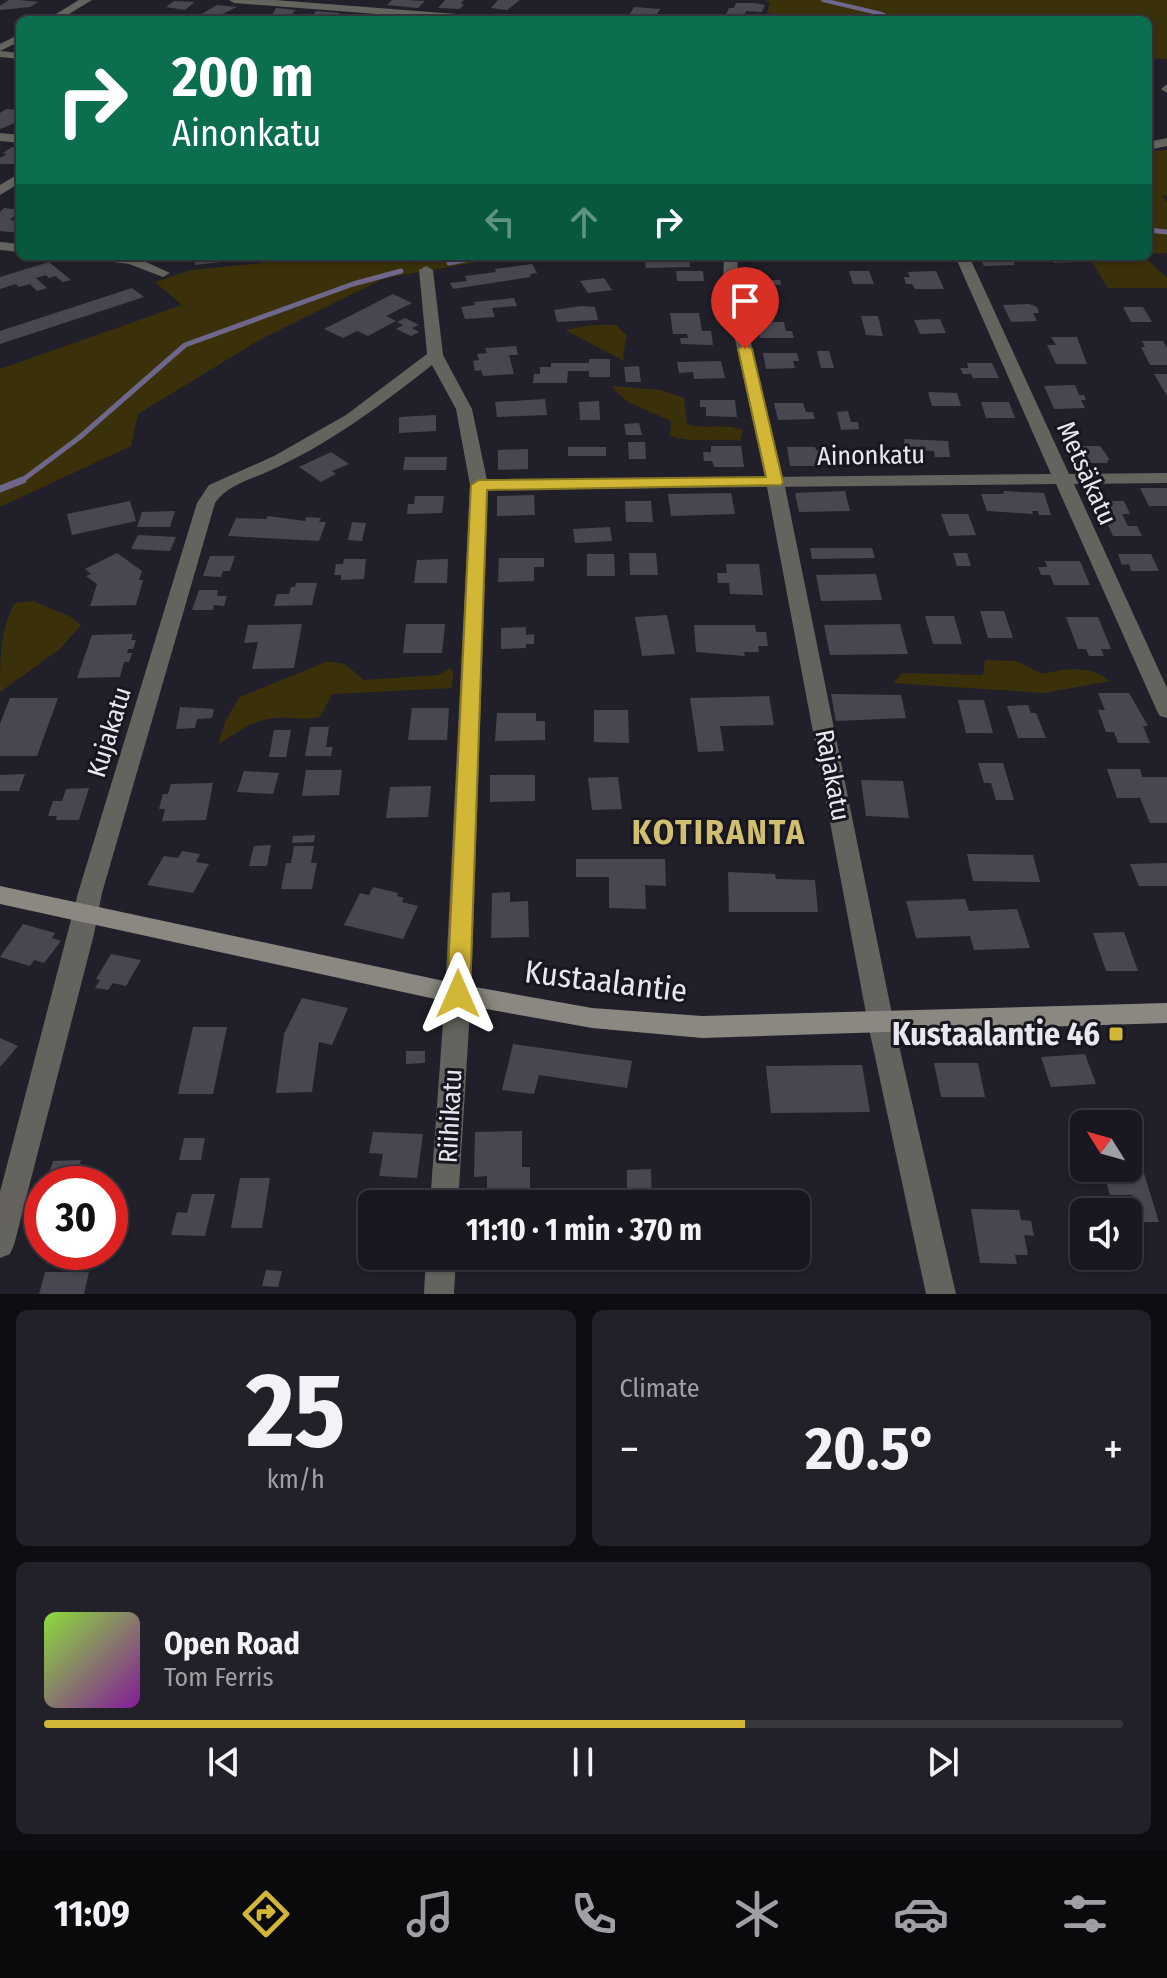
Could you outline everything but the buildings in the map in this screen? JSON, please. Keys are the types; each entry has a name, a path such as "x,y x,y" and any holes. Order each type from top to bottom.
{"main road":[{"name":"Kustaalantie","path":"0,895 458,994 592,1018 690,1026 881,1024 1167,1013"}],"street":[{"path":"58,16 87,0"},
{"path":"234,0 444,16"},
{"path":"132,260 163,273"},
{"name":"Rajakatu","path":"731,260 730,284 775,482 881,1024 941,1294"},
{"name":"Metsäkatu","path":"964,260 1167,711"},
{"name":"Riihikatu","path":"426,270 435,355 464,409 479,485 458,994 445,1190"},
{"name":"Kujakatu","path":"0,1245 86,913 206,503 215,489 280,460 352,419 435,355"},
{"name":"Ainonkatu","path":"479,485 1167,478"},
{"path":"439,1294 440,1270"}],"shaded area":[{"path":"764,0 1167,0 1167,59 1152,58 1152,16 794,16 767,13 770,3"},
{"path":"1167,150 1167,196 1162,196 1167,202 1167,253 1152,254 1152,151"},
{"path":"263,260 410,260 407,263 423,260 491,260 385,278 261,339 138,414 131,446 0,507 0,369 182,305 155,282 191,270 262,263"},
{"path":"1090,260 1147,260 1167,278 1167,288 1108,288"},
{"path":"590,325 616,325 627,336 624,361 565,330"},
{"path":"611,386 660,390 684,398 687,424 743,430 740,441 688,440 670,436 671,421 628,402"},
{"path":"33,601 71,617 81,625 60,649 0,692 6,623 15,603"},
{"path":"985,660 1016,661 1042,674 1068,669 1086,670 1110,681 1044,693 893,683 902,673 983,675"},
{"path":"328,661 345,664 364,680 438,675 450,668 453,672 452,688 332,694 320,717 260,721 218,744 226,720 240,697"}],"waterway":[{"path":"823,0 885,16"},
{"path":"1152,230 1167,232"},
{"path":"449,263 465,260"},
{"path":"22,480 80,437 185,345 353,284 401,271"},
{"path":"0,489 22,480"}],"place":[{"name":"Kustaalantie 46","path":"1116,1034"}],"district":[{"name":"KOTIRANTA","path":"719,832"}],"route":[{"path":"458,994 479,485 775,482 745,349"}]}
